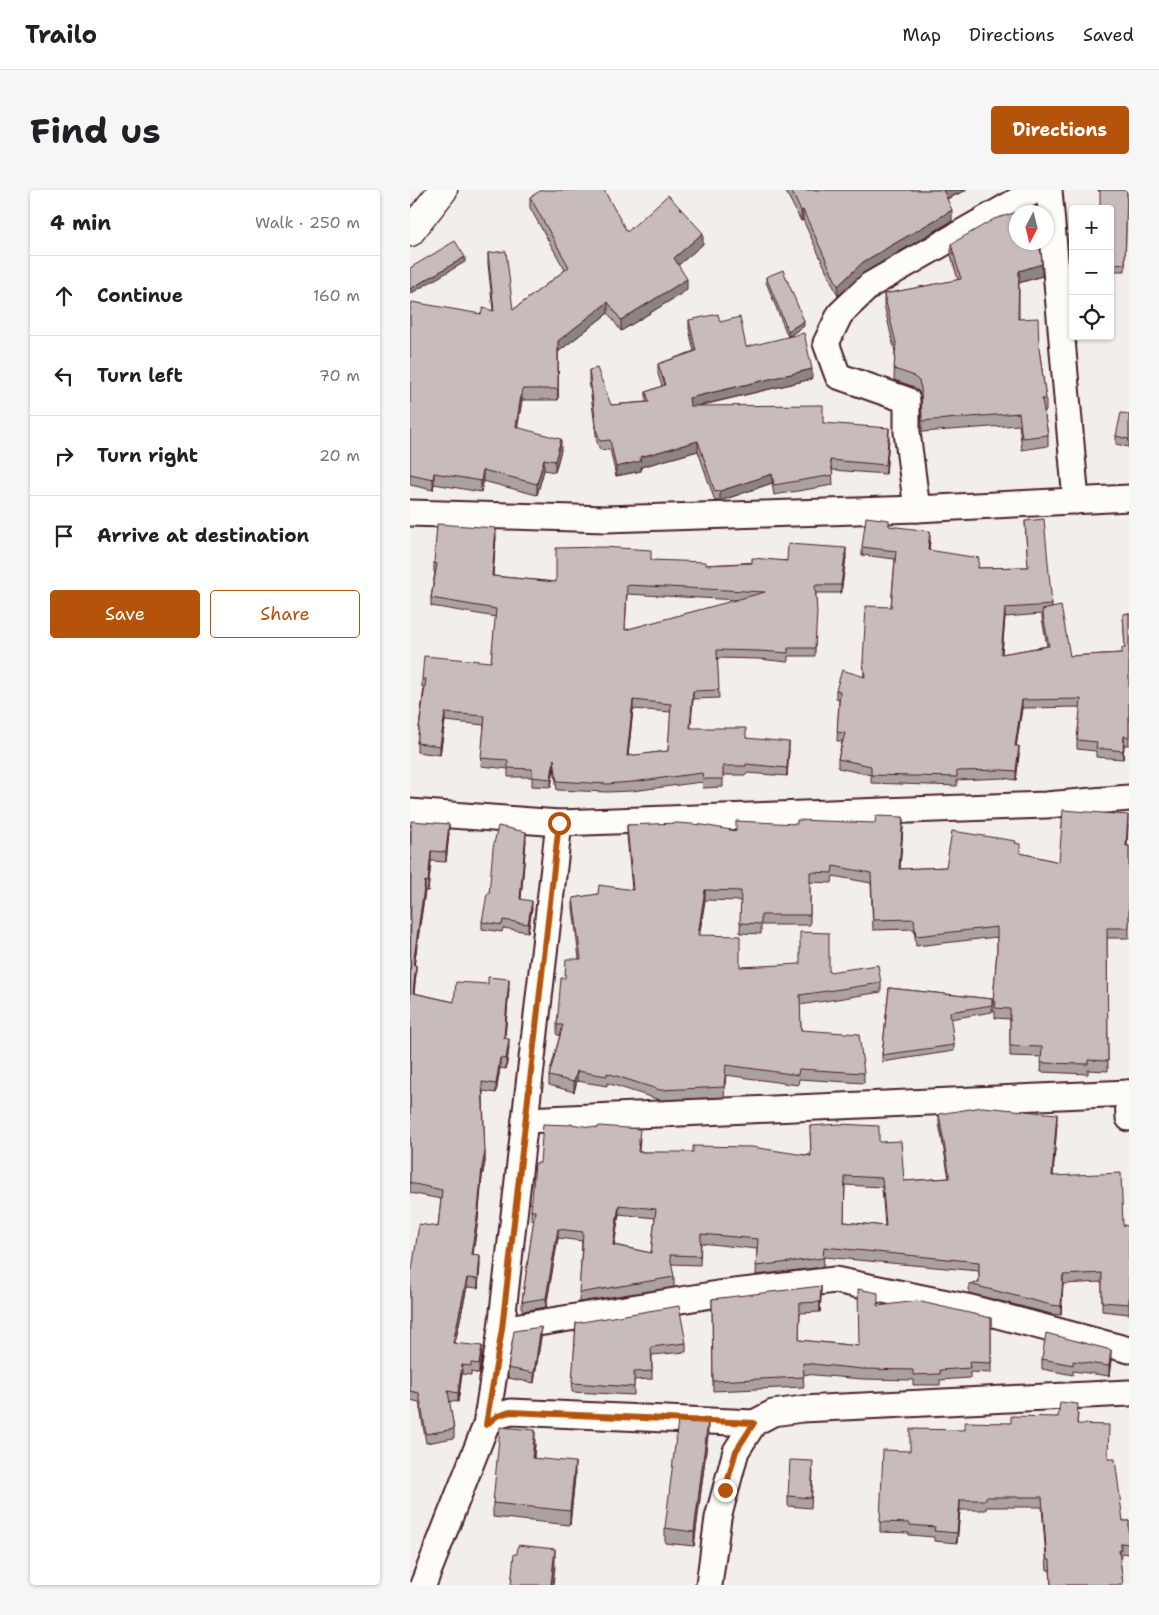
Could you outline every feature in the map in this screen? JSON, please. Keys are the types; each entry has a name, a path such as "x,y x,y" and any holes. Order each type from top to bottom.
{"main road":[{"path":"410,232 443,190"}],"street":[{"path":"917,509 907,432 907,400 838,376 826,343 840,314 870,285 1036,190"},
{"path":"1049,190 1076,501"},
{"path":"410,513 606,519 917,509 1129,498"},
{"path":"410,812 559,823 1046,805 1129,798"},
{"path":"423,1585 486,1425 502,1329 559,823"},
{"path":"525,1120 1128,1093 1129,1118"},
{"path":"502,1329 718,1294 836,1280 971,1308 1129,1350"},
{"path":"709,1585 718,1518 736,1451 754,1423 772,1413 802,1409 1129,1393"},
{"path":"486,1425 497,1416 510,1412 754,1423"}],"building":[{"path":"542,190 604,190 627,232 668,195 703,233 674,258 687,279 621,320 608,302 558,341 558,389 522,389 516,427 561,439 555,461 544,459 537,484 483,470 481,481 434,473 433,479 410,474 410,311 412,302 481,314 483,308 494,311 488,253 506,251 513,310 569,267 530,197"},
{"path":"791,190 943,190 952,210 863,262 838,286 803,210 801,211"},
{"path":"1100,190 1127,190 1125,264 1114,263 1114,205 1100,205"},
{"path":"1009,214 1009,250 1040,250 1041,253 1042,264 1019,271 1018,319 1038,318 1039,348 1046,399 1042,399 1048,435 1022,438 1019,413 922,421 919,381 912,375 894,369 896,343 884,294 961,279 951,244 994,219"},
{"path":"455,241 465,257 410,289 410,268"},
{"path":"783,270 804,321 788,331 766,277"},
{"path":"718,314 720,322 740,317 746,347 804,333 812,369 689,398 690,406 823,405 823,423 889,428 886,465 830,460 833,475 774,485 772,474 715,492 698,441 640,457 641,461 616,467 610,440 600,441 597,432 589,370 597,368 611,405 649,402 646,392 665,385 658,364 696,351 689,320"},
{"path":"1121,413 1129,414 1129,441 1128,439 1116,436"},
{"path":"866,517 889,520 889,526 930,531 928,550 979,558 978,568 1028,567 1025,521 1044,519 1052,605 1005,608 1001,654 1049,646 1042,610 1061,606 1070,656 1122,653 1122,648 1125,648 1123,614 1129,613 1129,737 1124,736 1123,751 1096,748 1097,742 1077,740 1081,699 1022,700 1015,746 1019,746 1016,771 957,771 957,777 871,775 871,766 838,759 845,733 837,732 840,691 836,690 842,670 865,677 863,662 866,606 891,607 896,551 862,547"},
{"path":"437,524 496,528 492,576 556,582 556,548 603,547 651,550 651,560 706,562 706,565 752,563 752,558 787,561 788,544 846,548 841,585 815,585 817,612 815,648 788,648 788,653 717,650 719,690 693,691 690,728 746,728 746,738 789,742 787,768 746,764 746,766 723,766 723,779 703,779 702,773 607,784 557,781 554,759 551,779 532,777 532,769 508,768 508,760 481,758 485,716 445,713 440,746 417,743 426,679 422,679 424,656 491,662 496,609 431,598 437,564 434,563","holes":["627,585 765,592 625,630","633,700 671,704 668,751 627,756"]},
{"path":"1063,810 1128,815 1126,846 1129,846 1129,928 1107,928 1108,1061 1088,1060 1088,1064 1041,1063 1042,1047 1010,1046 1010,1009 995,1008 996,1001 993,1002 997,927 916,936 914,919 873,920 871,873 833,866 832,873 810,872 810,915 761,915 761,924 740,923 741,891 705,890 698,935 740,936 740,967 800,964 800,932 829,933 829,972 878,965 881,983 800,995 801,1030 859,1034 864,1073 799,1069 798,1075 726,1065 724,1087 660,1090 607,1073 607,1076 577,1071 574,1082 549,1076 563,1025 557,1025 561,978 565,978 566,959 581,959 573,898 598,894 599,885 633,890 627,825 678,823 736,831 736,821 797,824 797,820 875,823 876,816 903,817 899,869 946,867 952,831 1016,841 1015,843 1020,844 1020,853 1059,862"},
{"path":"411,821 449,824 446,852 431,851 428,882 425,881 413,965 416,965 413,993 454,1002 456,982 488,984 488,977 509,979 504,1038 509,1039 506,1059 500,1058 496,1084 482,1082 485,1152 471,1254 480,1255 478,1279 467,1278 453,1343 482,1346 479,1364 471,1363 471,1366 462,1365 458,1393 448,1391 454,1429 426,1434 419,1393 410,1391 410,1270 412,1270 419,1224 438,1227 442,1190 410,1183"},
{"path":"498,826 526,832 520,899 532,901 528,924 503,920 502,925 482,922 487,894 489,894 493,848"},
{"path":"889,988 992,999 992,1005 950,1012 954,1045 882,1055"},
{"path":"982,1107 1057,1114 1052,1176 1121,1173 1123,1225 1129,1226 1129,1304 1102,1302 1102,1273 1063,1275 1061,1306 969,1284 979,1283 979,1262 824,1247 823,1258 756,1266 758,1239 701,1234 700,1256 670,1255 674,1277 579,1293 583,1232 558,1229 546,1298 522,1302 535,1211 531,1211 535,1163 540,1163 543,1124 640,1129 638,1152 693,1152 693,1146 752,1147 811,1156 810,1126 839,1124 879,1126 879,1142 901,1141 904,1181 950,1178 939,1114","holes":["845,1176 882,1178 886,1226 844,1222","619,1205 656,1209 651,1253 613,1245"]},
{"path":"821,1286 820,1302 800,1303 799,1340 859,1346 858,1289 878,1293 878,1306 917,1301 991,1318 991,1363 969,1362 970,1368 940,1370 940,1374 913,1375 913,1370 862,1369 803,1363 804,1377 713,1381 712,1299"},
{"path":"679,1306 686,1343 651,1347 652,1371 634,1372 634,1387 572,1383 576,1323"},
{"path":"541,1327 534,1373 508,1368 514,1331"},
{"path":"1046,1333 1111,1350 1109,1366 1073,1361 1073,1365 1042,1359"},
{"path":"1060,1402 1078,1404 1077,1424 1109,1425 1108,1459 1115,1459 1123,1521 1129,1521 1129,1544 1121,1543 1121,1549 1119,1550 1123,1585 1051,1585 1050,1560 1047,1560 1042,1497 986,1497 986,1500 960,1500 957,1533 934,1531 935,1527 909,1525 909,1523 880,1522 883,1450 910,1451 910,1429 965,1430 965,1422 1011,1423 1011,1416 1058,1417"},
{"path":"678,1420 708,1421 694,1532 665,1528"},
{"path":"500,1427 535,1430 532,1458 575,1462 570,1511 493,1503"},
{"path":"790,1460 813,1461 811,1498 788,1496"},
{"path":"518,1545 555,1549 551,1585 511,1585 514,1554 517,1554"}],"route":[{"path":"559,823 502,1329 486,1425 497,1416 510,1412 754,1423 736,1451 725,1490"}]}
